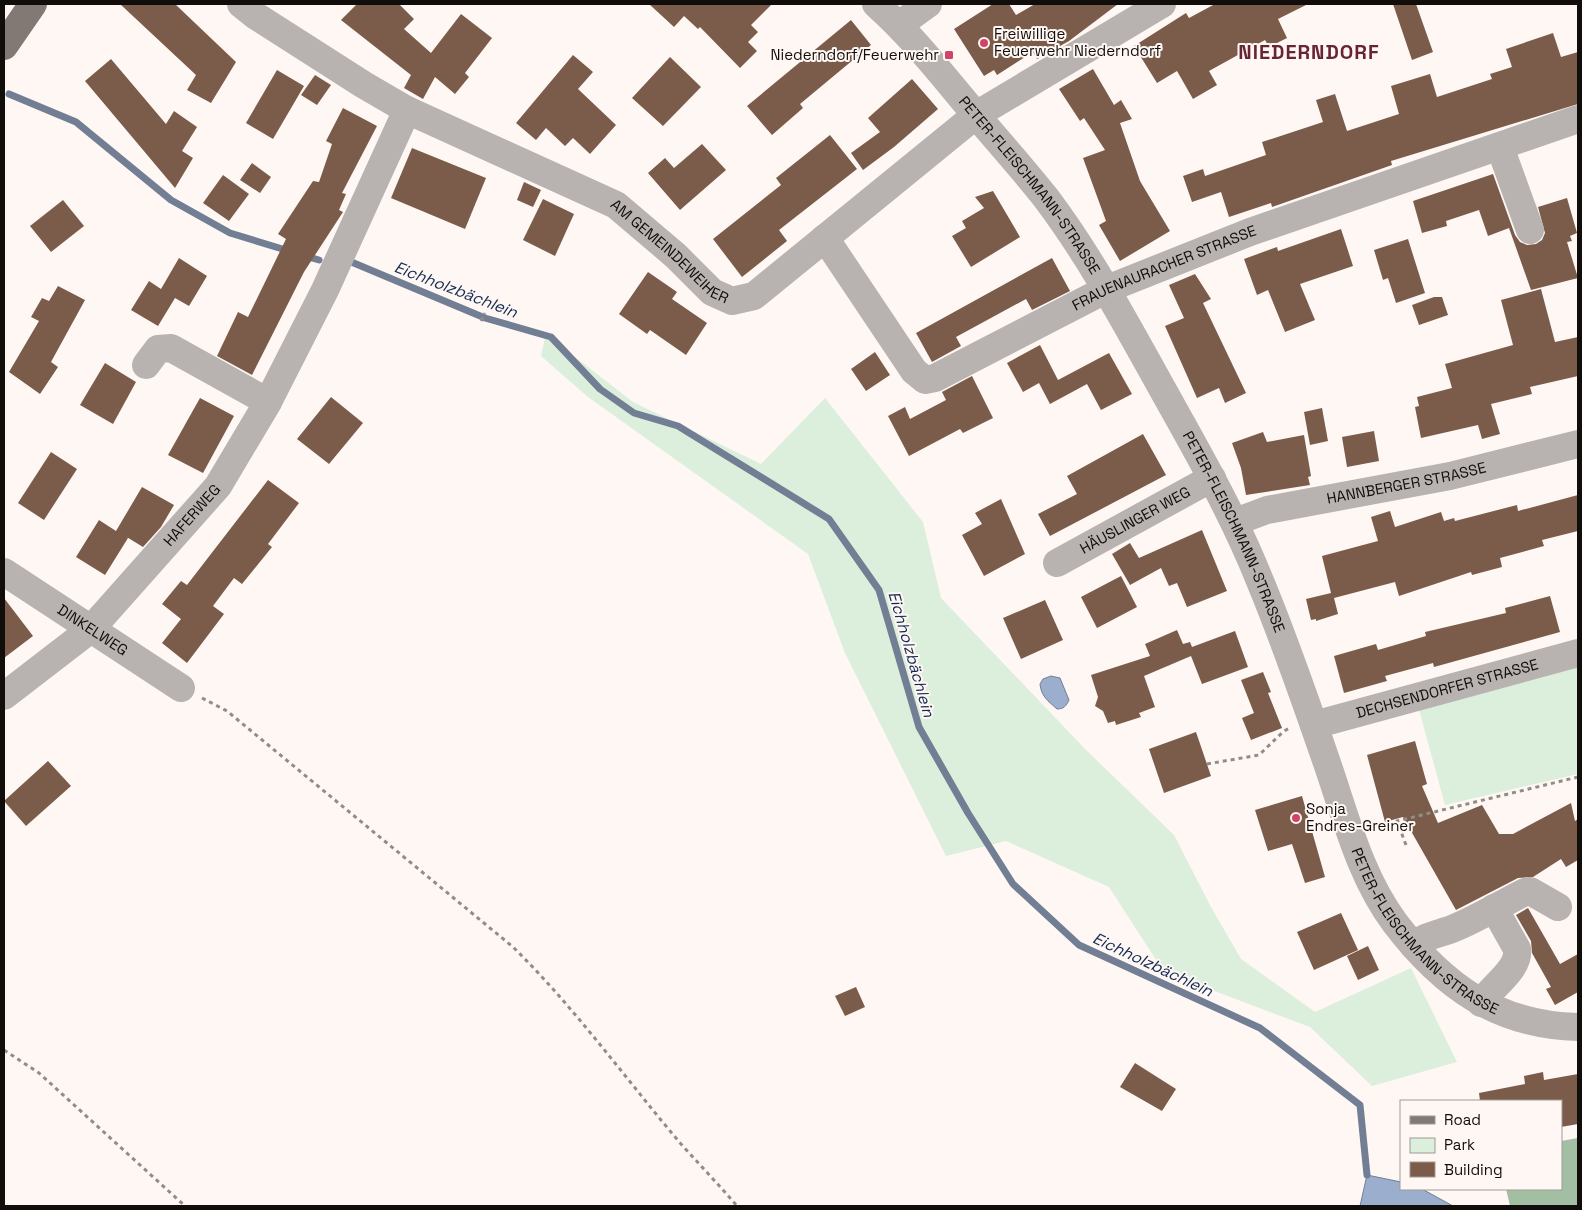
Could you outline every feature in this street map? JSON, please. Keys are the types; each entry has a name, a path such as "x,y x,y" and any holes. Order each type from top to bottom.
{"main road":[{"path":"4,46 33,4"}],"street":[{"name":"AM GEMEINDEWEIHER","path":"240,4 364,86 407,110 616,205 676,256 712,292 732,301 754,296 976,115 1162,4"},
{"name":"PETER-FLEISCHMANN-STRASSE","path":"876,4 899,25 1046,199 1107,289 1235,522 1261,582 1313,722 1363,867 1377,897 1413,944 1447,979 1481,1003 1530,1022 1578,1027"},
{"path":"899,25 928,4"},
{"name":"HAFERWEG","path":"4,696 90,629 218,486 268,402 325,290 407,110"},
{"name":"FRAUENAURACHER STRASSE","path":"825,238 914,372 925,380 935,378 1107,289 1250,232 1578,119"},
{"path":"1500,147 1530,230"},
{"path":"146,365 158,349 171,348 268,402"},
{"name":"HANNBERGER STRASSE","path":"1235,522 1267,510 1450,476 1578,444"},
{"name":"HÄUSLINGER WEG","path":"1057,563 1212,478"},
{"name":"DINKELWEG","path":"4,572 181,688"},
{"name":"DECHSENDORFER STRASSE","path":"1313,722 1578,653"},
{"path":"1413,944 1423,937 1452,929 1530,891 1558,908"},
{"path":"1481,1003 1489,990 1516,964 1518,956 1517,949 1494,908"}],"path":[{"path":"481,321 485,313"},
{"path":"181,688 227,710 513,947 542,976 586,1026 681,1143 737,1206"},
{"path":"1207,764 1259,755 1284,731 1313,722"},
{"path":"1406,845 1396,821 1578,777"},
{"path":"4,1050 39,1073 185,1206"}],"green space":[{"path":"545,338 579,360 633,402 761,464 825,398 923,522 941,598 1087,751 1174,835 1211,907 1241,959 1315,1012 1411,968 1457,1062 1372,1086 1310,1027 1164,972 1109,887 1006,841 946,856 845,653 808,554 588,397 541,356"},
{"path":"1578,662 1578,774 1445,805 1418,706"},
{"path":"1578,1138 1578,1206 1510,1206 1506,1190 1562,1190 1562,1141"}],"water":[{"path":"1051,676 1060,678 1069,700 1066,705 1057,709 1045,698 1040,684 1043,679"},
{"path":"1367,1175 1400,1182 1400,1190 1424,1190 1453,1206 1360,1206"}],"building":[{"path":"120,4 175,4 236,62 211,103 187,90 196,75"},
{"path":"357,4 399,4 414,19 404,29 431,53 461,14 492,38 465,73 469,77 455,94 435,77 423,99 404,88 411,75 341,20"},
{"path":"649,4 772,4 751,25 758,32 748,42 757,51 740,68 700,27 698,29 684,16 674,27"},
{"path":"993,4 1009,4 1016,15 1035,4 1118,4 1069,41 1037,59 1033,52 997,75 994,70 984,76 954,29"},
{"path":"1215,4 1308,4 1278,19 1287,38 1269,47 1265,40 1209,71 1217,85 1193,99 1177,71 1157,83 1134,46 1186,13 1189,18"},
{"path":"1393,4 1416,4 1433,52 1412,60"},
{"path":"851,20 871,45 800,104 803,108 772,135 747,106"},
{"path":"1553,33 1561,57 1578,52 1578,104 1391,161 1392,165 1272,207 1271,203 1229,217 1221,192 1192,202 1183,176 1203,169 1205,176 1266,155 1262,142 1323,122 1316,100 1335,94 1347,131 1399,114 1391,86 1430,74 1437,97 1492,79 1490,74 1512,67 1506,49"},
{"path":"573,55 593,72 578,89 616,125 590,154 573,138 565,146 546,128 536,140 516,123"},
{"path":"670,57 701,87 663,126 632,98"},
{"path":"111,59 166,124 174,111 197,127 182,151 193,158 175,188 85,81"},
{"path":"1093,69 1114,105 1121,100 1132,119 1120,123 1140,181 1170,231 1120,261 1099,225 1106,221 1083,158 1105,150 1084,118 1080,121 1059,89"},
{"path":"277,70 304,86 273,139 246,123"},
{"path":"315,75 331,85 317,105 301,95"},
{"path":"912,79 938,109 894,147 863,170 851,153 880,132 868,118"},
{"path":"343,108 377,126 342,193 346,194 339,210 343,212 304,272 252,375 217,356 238,312 248,317 286,239 278,234 313,181 319,182 332,144 326,141"},
{"path":"830,135 857,169 779,230 787,241 742,277 713,239 781,185 776,178"},
{"path":"702,144 726,170 680,210 648,173 665,158 674,168"},
{"path":"412,148 486,178 465,229 391,198"},
{"path":"252,163 271,177 260,193 240,180"},
{"path":"1493,174 1515,235 1520,242 1527,245 1536,244 1542,240 1545,233 1538,207 1567,198 1577,233 1570,236 1572,241 1567,242 1578,278 1531,290 1509,228 1488,236 1479,210 1446,221 1447,226 1422,233 1413,201"},
{"path":"223,175 249,194 229,221 203,203"},
{"path":"524,182 541,190 533,207 517,200"},
{"path":"993,191 1020,237 971,267 952,236 966,228 962,221 984,208 975,197"},
{"path":"543,199 574,214 555,256 523,240"},
{"path":"63,200 84,226 51,252 30,226"},
{"path":"1341,229 1353,266 1300,284 1315,320 1285,332 1268,290 1257,295 1244,259 1277,247 1278,251"},
{"path":"1408,239 1425,293 1396,303 1388,278 1383,280 1374,250"},
{"path":"179,258 207,276 189,306 175,298 158,326 131,310 149,281 161,289"},
{"path":"1052,258 1070,291 1032,310 1026,299 956,337 961,346 932,362 916,333"},
{"path":"648,272 677,292 672,299 707,323 686,355 650,330 647,334 619,314"},
{"path":"1195,274 1211,299 1203,303 1246,393 1225,403 1219,388 1197,398 1165,326 1184,318 1169,285"},
{"path":"58,286 85,300 51,362 58,367 40,394 9,372 39,321 31,317 42,298 49,301"},
{"path":"1541,289 1555,342 1578,337 1578,376 1530,387 1532,394 1491,404 1500,434 1482,439 1478,425 1421,438 1415,407 1419,406 1417,397 1452,388 1445,364 1513,345 1501,300"},
{"path":"1434,297 1442,297 1448,315 1419,325 1412,305"},
{"path":"1040,345 1058,380 1109,353 1132,394 1101,410 1087,384 1050,404 1039,383 1023,392 1007,363"},
{"path":"875,352 890,375 866,391 851,369"},
{"path":"105,363 136,382 113,424 80,405"},
{"path":"972,376 993,418 963,433 960,429 909,456 888,416 905,407 910,419 946,400 942,392"},
{"path":"331,397 363,423 329,464 297,439"},
{"path":"200,398 234,416 203,473 168,455"},
{"path":"1322,408 1328,441 1310,445 1304,412"},
{"path":"1374,431 1379,461 1347,467 1342,437"},
{"path":"1263,432 1267,442 1304,435 1311,476 1308,477 1310,485 1246,495 1241,468 1232,443"},
{"path":"1143,434 1166,475 1050,536 1038,514 1077,494 1067,476"},
{"path":"51,452 77,469 44,520 18,503"},
{"path":"268,480 299,503 268,544 272,547 242,584 234,578 213,606 224,614 187,663 162,643 181,619 162,604 181,581 187,585"},
{"path":"142,487 174,505 161,527 143,547 125,536 128,538 105,575 76,557 99,520 116,531"},
{"path":"1578,495 1578,531 1542,540 1544,546 1500,558 1502,567 1472,575 1471,572 1399,596 1395,582 1334,598 1338,614 1316,621 1316,619 1311,620 1306,599 1331,593 1322,556 1378,541 1371,517 1390,511 1395,527 1441,512 1444,521 1454,518 1455,521 1517,505 1518,511"},
{"path":"1001,499 1025,554 984,576 962,535 982,524 975,513"},
{"path":"1202,530 1227,591 1187,607 1177,583 1169,586 1161,568 1130,585 1112,554 1130,543 1139,558"},
{"path":"1121,576 1137,607 1097,628 1081,597"},
{"path":"1550,596 1560,632 1434,667 1433,663 1385,676 1387,681 1344,693 1334,656 1376,644 1378,650 1426,636 1425,632 1506,613 1505,608"},
{"path":"4,598 33,636 4,658"},
{"path":"1045,600 1063,640 1021,659 1003,618"},
{"path":"1177,630 1183,644 1190,642 1192,647 1235,631 1248,667 1202,684 1191,656 1144,676 1155,707 1139,713 1141,717 1116,725 1115,721 1108,723 1103,711 1095,706 1098,697 1091,675 1150,656 1145,644"},
{"path":"1263,672 1271,692 1268,693 1282,728 1251,740 1242,718 1254,713 1241,680"},
{"path":"1196,732 1211,776 1164,793 1149,749"},
{"path":"1415,741 1427,784 1422,786 1438,823 1482,805 1499,834 1513,834 1571,803 1575,821 1578,819 1578,860 1566,867 1561,859 1533,877 1518,878 1456,910 1403,817 1385,822 1367,755"},
{"path":"48,761 71,786 26,826 4,801"},
{"path":"1302,796 1325,877 1305,883 1292,844 1268,851 1255,810"},
{"path":"1528,908 1560,964 1578,954 1578,992 1555,1005 1546,989 1551,987 1532,953 1531,941 1516,915"},
{"path":"1341,913 1358,950 1314,970 1297,932"},
{"path":"1368,946 1379,970 1358,980 1347,956"},
{"path":"856,987 865,1007 845,1016 835,996"},
{"path":"1135,1063 1176,1089 1162,1111 1120,1087"},
{"path":"1543,1072 1544,1080 1578,1074 1578,1124 1562,1127 1562,1100 1480,1100 1479,1093 1525,1084 1524,1076"}],"waterway":[{"name":"Eichholzbächlein","path":"9,94 76,122 171,200 230,233 289,251"},
{"name":"Eichholzbächlein","path":"305,256 319,260"},
{"name":"Eichholzbächlein","path":"349,261 485,318 551,337 600,389 634,413 678,426 829,519 879,590 919,727 968,813 1013,884 1079,945 1260,1028 1360,1105 1367,1175"}],"place":[{"name":"Freiwillige Feuerwehr Niederndorf","path":"984,43"},
{"name":"Niederndorf/Feuerwehr","path":"949,55"},
{"name":"Sonja Endres-Greiner","path":"1296,818"}],"district":[{"name":"NIEDERNDORF","path":"1309,52"}]}
